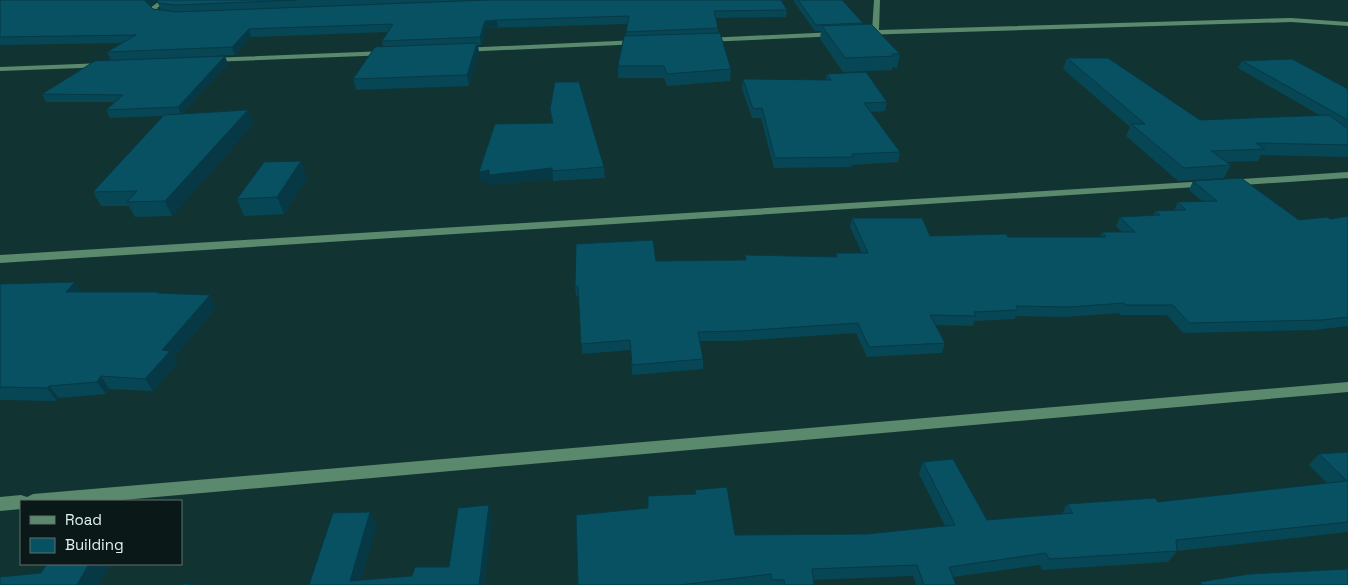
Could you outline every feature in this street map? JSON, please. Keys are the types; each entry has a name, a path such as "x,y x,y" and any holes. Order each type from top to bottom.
{"street":[{"path":"165,0 153,8 158,14 172,15"},
{"path":"874,32 877,0"},
{"path":"855,33 1291,20 1348,24"},
{"path":"696,40 845,34"},
{"path":"457,50 646,42"},
{"path":"199,61 398,52"},
{"path":"0,69 109,64"},
{"path":"0,260 1348,175"},
{"path":"45,500 1348,387"},
{"path":"0,504 20,502"}],"building":[{"path":"0,0 146,0 153,9 176,12 488,0 781,0 787,10 714,11 718,28 626,32 629,16 497,20 485,21 480,37 382,41 393,24 249,29 232,47 107,52 136,35 0,37"},
{"path":"158,0 297,0 176,5 158,3"},
{"path":"798,0 842,0 863,23 816,25"},
{"path":"871,24 900,54 892,54 894,56 845,58 822,26"},
{"path":"720,33 731,69 667,74 664,66 618,66 624,36"},
{"path":"477,43 467,75 353,79 375,47"},
{"path":"225,56 178,107 106,110 123,95 42,94 95,61"},
{"path":"1067,58 1108,58 1200,120 1329,115 1348,129 1348,145 1256,143 1265,149 1211,151 1231,165 1184,168 1131,124 1145,124"},
{"path":"1292,59 1348,89 1348,120 1242,61"},
{"path":"866,72 887,102 864,103 900,152 852,154 853,157 775,158 762,108 753,109 743,79 831,80 827,74"},
{"path":"555,82 579,82 604,167 552,171 552,168 489,175 489,170 479,172 495,124 553,123 550,109"},
{"path":"248,110 165,201 127,202 137,191 93,192 164,115"},
{"path":"301,161 277,197 237,199 264,162"},
{"path":"1241,178 1299,220 1327,217 1331,219 1348,216 1348,317 1322,320 1189,323 1173,305 1125,305 1124,303 1069,307 1016,306 1018,310 974,312 976,316 930,315 945,343 869,347 858,323 698,332 703,359 632,365 630,340 581,344 578,286 575,287 576,244 653,240 656,261 746,260 745,255 837,257 836,253 868,253 852,218 922,218 930,236 1006,234 1008,237 1106,237 1102,232 1135,232 1120,217 1160,215 1156,211 1186,210 1178,202 1217,201 1193,181"},
{"path":"75,282 66,292 158,292 210,295 162,350 170,351 145,379 101,376 97,382 49,386 47,388 0,387 0,284"},
{"path":"1348,452 1348,522 1176,540 1177,551 1049,559 1046,553 949,567 956,585 924,585 917,565 812,569 814,585 785,585 784,580 772,580 771,574 680,585 578,585 576,515 648,508 648,496 696,494 695,490 727,487 735,535 867,534 955,525 923,462 953,459 987,520 1073,513 1067,504 1155,498 1158,502 1347,481 1319,454"},
{"path":"489,505 479,585 309,585 333,513 370,512 350,581 412,576 415,567 449,567 458,508"},
{"path":"46,565 88,565 77,585 0,585 0,577 41,573"},
{"path":"1348,569 1348,585 1202,585 1200,582 1249,574"}]}
